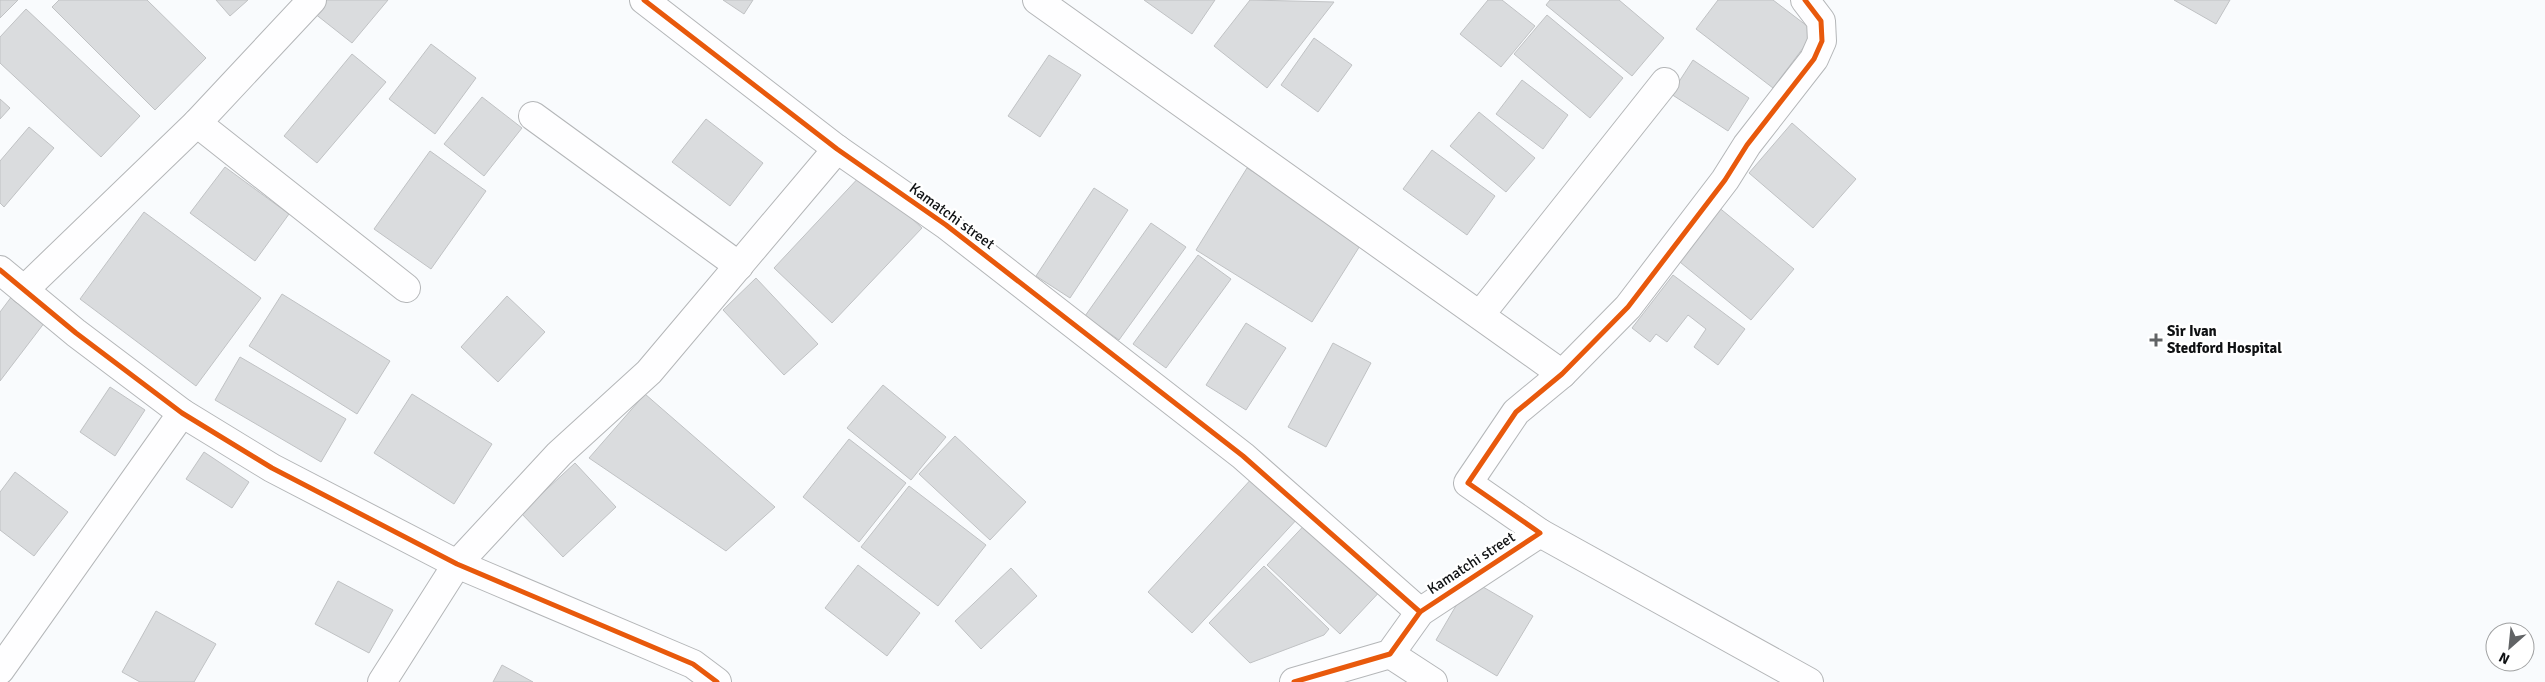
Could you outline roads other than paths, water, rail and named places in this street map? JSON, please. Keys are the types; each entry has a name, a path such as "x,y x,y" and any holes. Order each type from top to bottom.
{"street":[{"path":"24,290 197,124 312,0"},
{"name":"Kamatchi street","path":"644,0 837,149 946,225 1243,456 1420,612"},
{"path":"1037,0 1562,374 1628,307 1724,180 1747,145 1814,60 1822,42 1821,21 1806,0"},
{"path":"1480,315 1665,82"},
{"path":"533,116 739,266"},
{"path":"197,124 406,288"},
{"path":"382,682 457,564 559,454 649,372 837,149"},
{"path":"1,273 76,333 182,413 272,468 457,564 693,664 716,682"},
{"name":"Kamatchi street","path":"1390,654 1420,612 1540,533 1468,482 1516,412 1562,374"},
{"path":"0,670 182,413"},
{"path":"1540,533 1809,682"},
{"path":"1294,682 1390,654 1433,682"}],"place":[{"name":"Sir Ivan Stedford Hospital","path":"2156,340"}]}
